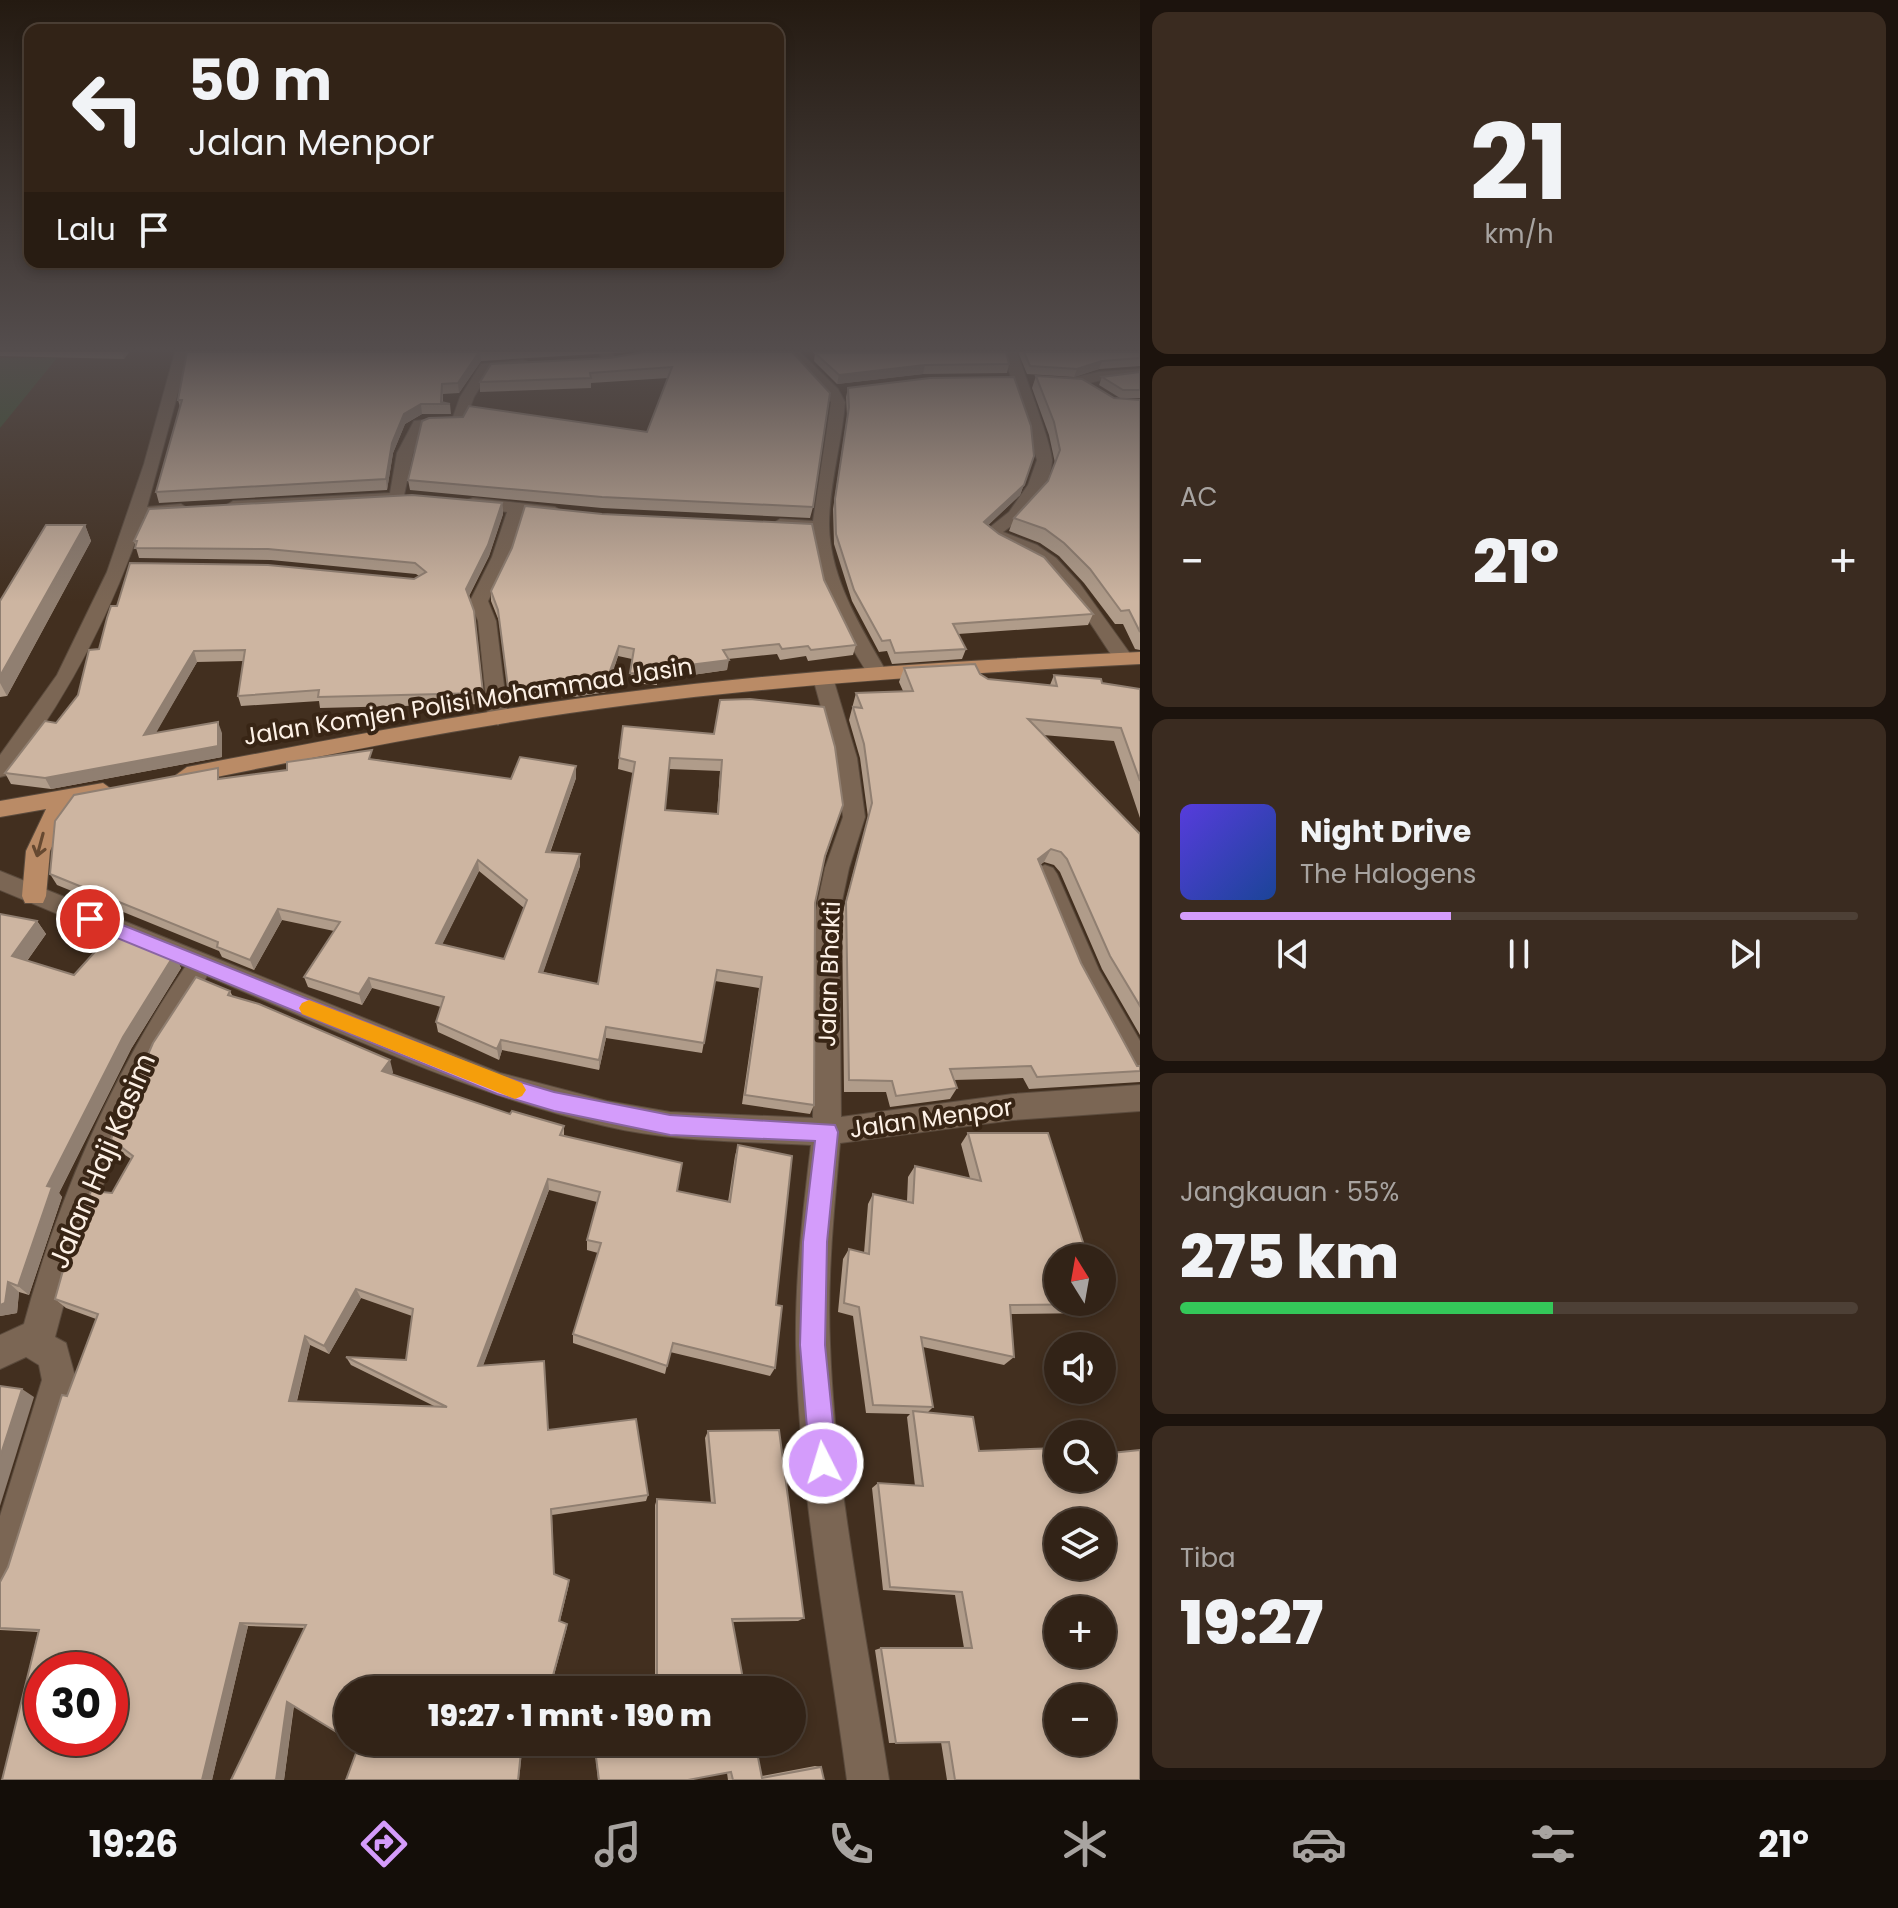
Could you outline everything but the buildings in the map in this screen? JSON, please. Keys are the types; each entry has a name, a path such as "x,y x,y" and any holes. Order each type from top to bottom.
{"main road":[{"name":"Jalan Komjen Polisi Mohammad Jasin","path":"172,778 498,718 639,697 877,673 1132,659"},
{"path":"0,809 130,786"},
{"path":"34,896 38,851 62,799"}],"street":[{"path":"0,770 52,704 125,566 163,435"},
{"path":"140,512 405,497 405,453 414,435"},
{"path":"834,435 821,526 834,590 877,673"},
{"path":"1034,435 1045,460 1036,485 1015,516 992,532 1001,541 1039,553 1132,659"},
{"path":"461,502 575,513"},
{"path":"498,718 487,621 479,601 501,557 517,507"},
{"path":"758,524 821,526"},
{"name":"Jalan Bhakti","path":"823,678 846,758 854,817 827,915 827,1132 815,1242 813,1345 823,1463 868,1780"},
{"path":"1045,874 1088,974 1140,1067"},
{"name":"Jalan Menpor","path":"0,880 497,1085 554,1102 670,1125 827,1132 1013,1107 1140,1098"},
{"name":"Jalan Haji Kasim","path":"37,1329 76,1214 132,1081 201,964"},
{"path":"0,1352 37,1329 38,1345 54,1355 59,1380 45,1436 0,1570"}],"slow traffic":[{"path":"309,1008 515,1090"}],"route":[{"path":"90,919 497,1085 554,1102 670,1125 745,1131 827,1132 815,1242 813,1345 823,1463"}]}
